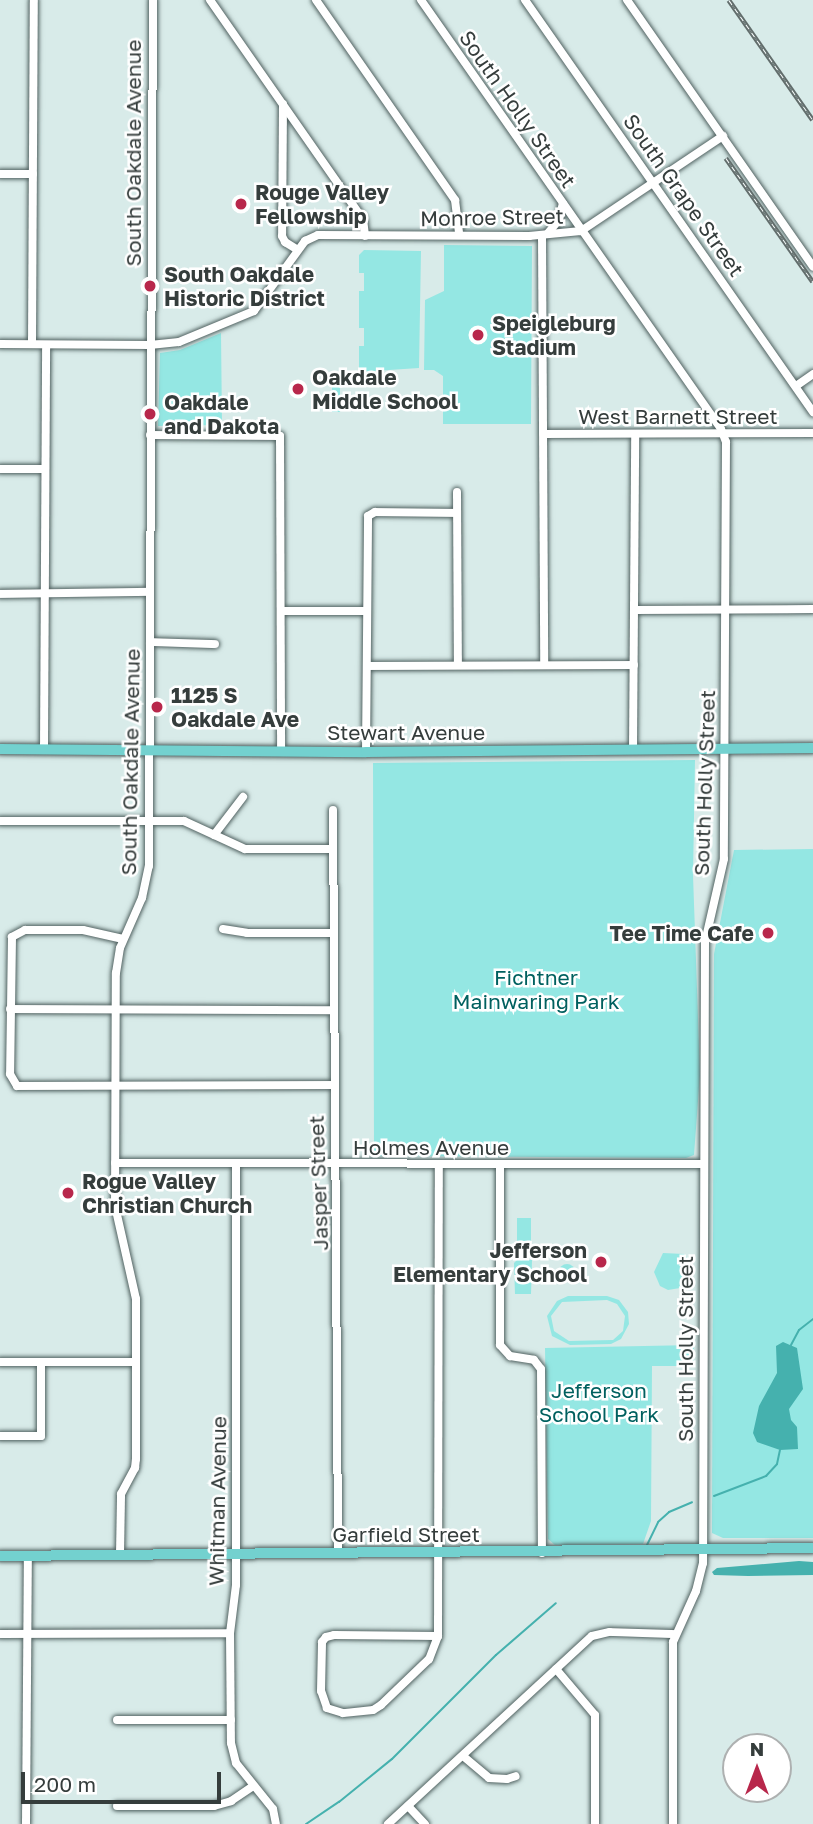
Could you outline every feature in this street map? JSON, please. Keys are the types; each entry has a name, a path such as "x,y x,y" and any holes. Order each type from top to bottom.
{"main road":[{"name":"Stewart Avenue","path":"0,749 366,752 813,748"},
{"name":"Garfield Street","path":"0,1556 542,1553 813,1548"}],"street":[{"path":"32,343 34,0"},
{"name":"South Oakdale Avenue","path":"120,1554 121,1494 135,1468 136,1459 136,1299 116,1219 116,1009 117,963 123,939 142,898 148,875 153,0"},
{"path":"210,0 363,219 365,236"},
{"path":"316,0 455,200 459,235"},
{"name":"South Holly Street","path":"421,0 723,433 724,859 705,943 703,1551 700,1578 675,1634 673,1824"},
{"name":"South Grape Street","path":"525,0 813,412"},
{"path":"628,0 813,267"},
{"path":"0,344 150,345 179,342 245,316 262,303 298,250 285,242 282,236 283,104"},
{"name":"Monroe Street","path":"298,250 311,237 545,234 581,231 723,136"},
{"path":"0,174 33,174"},
{"path":"544,665 545,234 559,220 563,203"},
{"path":"44,750 46,345"},
{"path":"796,386 813,374"},
{"name":"West Barnett Street","path":"543,434 813,433"},
{"path":"633,750 635,434"},
{"path":"150,435 276,435 282,440 281,752"},
{"path":"0,469 45,469"},
{"path":"457,492 458,665"},
{"path":"366,752 367,519 375,512 457,513"},
{"path":"0,594 150,592"},
{"path":"634,610 813,610"},
{"path":"281,611 366,611"},
{"path":"150,642 215,644"},
{"path":"367,666 634,665"},
{"path":"214,835 243,797"},
{"name":"Jasper Street","path":"333,810 332,1085 338,1554"},
{"path":"0,821 190,822 245,849 332,849"},
{"path":"223,929 247,933 332,933"},
{"path":"123,939 83,930 25,930 15,933 10,943 13,1082 21,1087 42,1088 116,1084 332,1085"},
{"path":"10,1009 332,1010"},
{"name":"Holmes Avenue","path":"115,1163 704,1164"},
{"name":"Whitman Avenue","path":"236,1164 236,1553 230,1633 230,1720 233,1757 273,1809 276,1824"},
{"path":"438,1636 326,1637 321,1648 324,1705 331,1711 343,1713 377,1708 429,1659 438,1636 439,1165"},
{"path":"500,1165 500,1345 510,1356 534,1360 541,1369 542,1553"},
{"path":"0,1362 136,1362"},
{"path":"0,1436 41,1436 41,1362"},
{"path":"26,1824 28,1556"},
{"path":"0,1634 230,1633"},
{"path":"388,1824 556,1668 597,1634 675,1634"},
{"path":"556,1668 595,1715 595,1824"},
{"path":"117,1720 230,1720"},
{"path":"463,1756 489,1778 507,1779 516,1776"},
{"path":"117,1806 215,1806 231,1801 253,1786"},
{"path":"408,1806 425,1824"}],"green space":[{"name":"Speigleburg Stadium","path":"444,245 532,246 531,424 443,424 443,376 434,370 424,370 425,300 444,291"},
{"path":"364,250 421,251 419,368 359,372 359,346 364,346 364,328 359,328 359,291 364,291 364,273 359,273 359,255"},
{"path":"221,333 222,425 158,426 160,353 180,350"},
{"path":"332,374 340,374 340,412 332,412"},
{"name":"Fichtner Mainwaring Park","path":"695,760 693,875 700,1074 694,1155 686,1158 374,1156 373,763"},
{"path":"813,849 813,1538 723,1538 712,1533 714,954 734,850"},
{"path":"517,1218 531,1218 531,1241 517,1241"},
{"path":"663,1253 684,1254 689,1260 686,1287 668,1290 660,1286 654,1272"},
{"path":"517,1260 532,1260 531,1294 515,1294 514,1263"},
{"path":"567,1264 573,1266 573,1278 567,1280 561,1278 559,1272 561,1266"},
{"path":"568,1296 607,1296 619,1300 628,1312 629,1324 621,1339 611,1344 570,1345 552,1336 547,1316 557,1301","holes":["607,1300 617,1304 625,1316 623,1331 613,1340 569,1341 554,1331 551,1316 562,1302"]},
{"name":"Jefferson School Park","path":"694,1345 694,1366 652,1366 651,1521 643,1544 555,1545 548,1539 545,1348"}],"shaded area":[{"path":"783,1342 797,1348 803,1389 789,1409 791,1420 797,1427 798,1449 780,1450 757,1442 753,1433 759,1406 777,1373 776,1346"},
{"path":"813,1562 813,1575 714,1575 712,1572 717,1568"}],"waterway":[{"path":"791,1345 799,1330 813,1319"},
{"path":"714,1496 766,1476 777,1464 780,1450"},
{"path":"647,1545 658,1522 669,1512 692,1502"},
{"path":"306,1824 339,1802 392,1759 496,1655 556,1603"}],"railway":[{"path":"729,0 813,120"},
{"path":"726,158 813,282"}],"place":[{"name":"Rouge Valley Fellowship","path":"241,204"},
{"name":"South Oakdale Historic District","path":"150,286"},
{"name":"Speigleburg Stadium","path":"478,335"},
{"name":"Oakdale Middle School","path":"298,389"},
{"name":"Oakdale and Dakota","path":"150,414"},
{"name":"1125 S Oakdale Ave","path":"157,707"},
{"name":"Tee Time Cafe","path":"768,933"},
{"name":"Rogue Valley Christian Church","path":"68,1193"},
{"name":"Jefferson Elementary School","path":"601,1262"}]}
